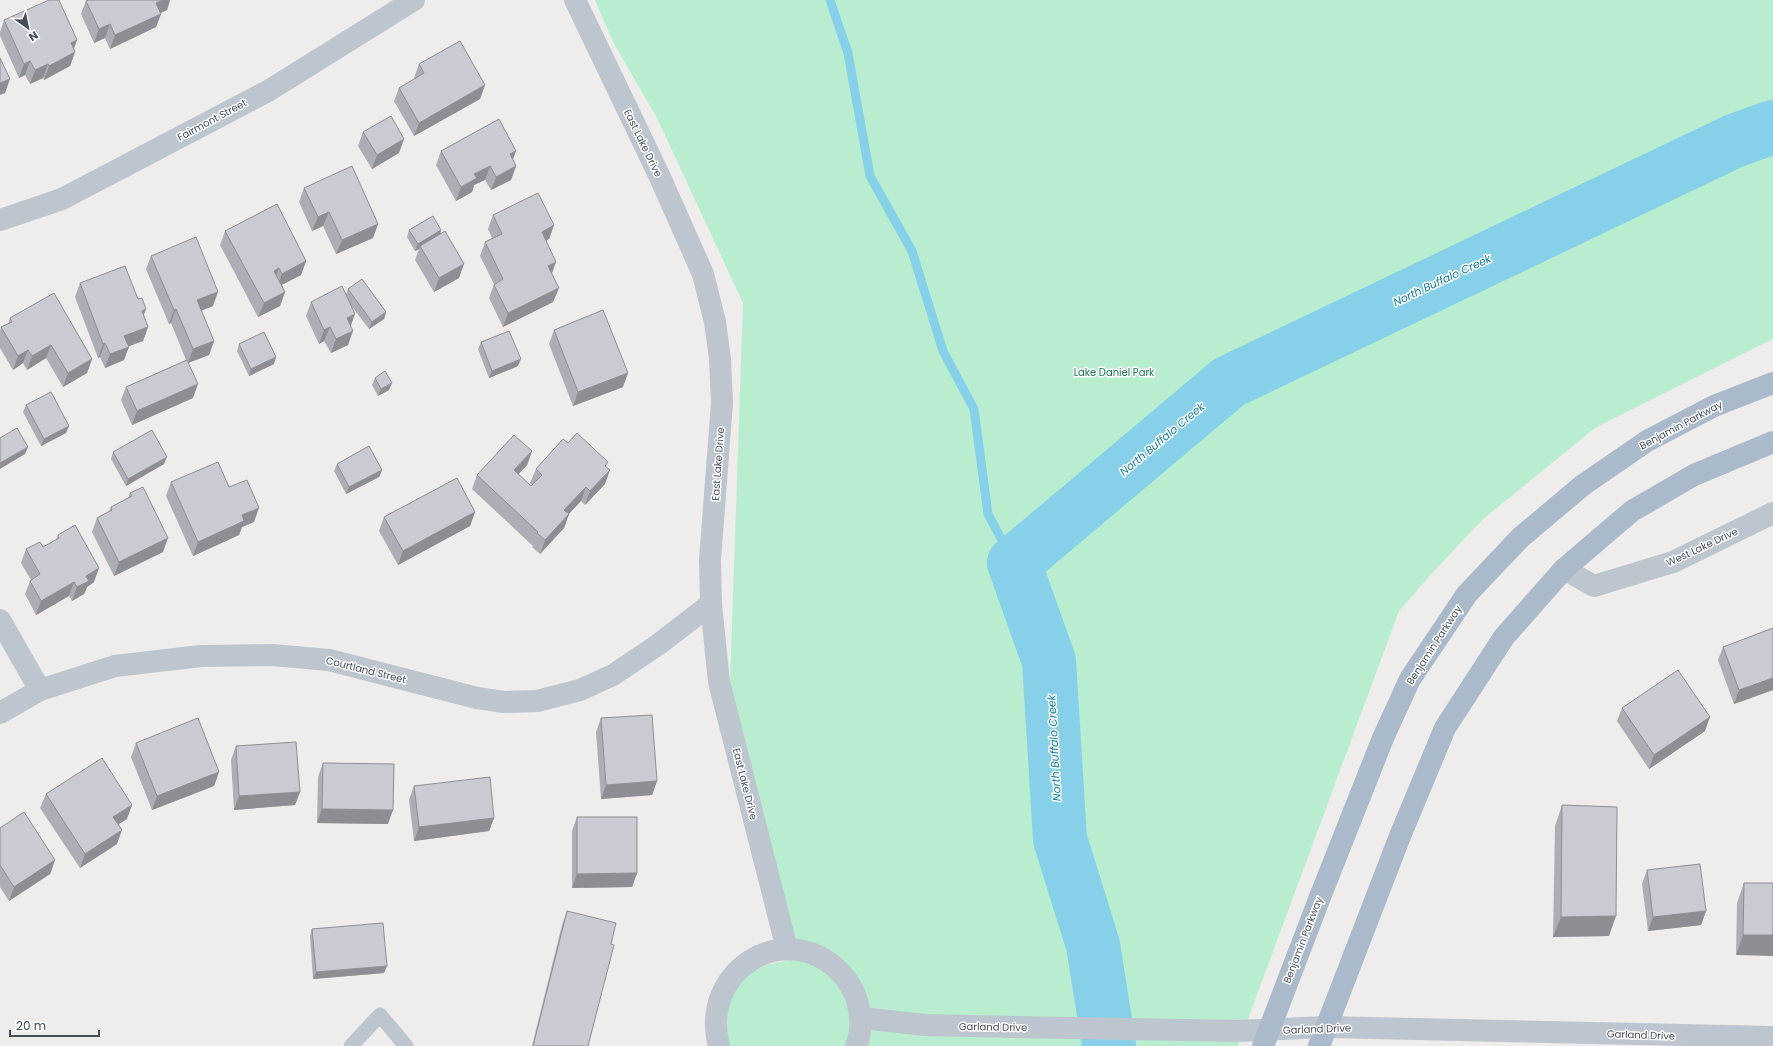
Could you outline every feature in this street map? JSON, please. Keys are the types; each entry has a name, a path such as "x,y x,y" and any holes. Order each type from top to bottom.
{"main road":[{"name":"Benjamin Parkway","path":"1266,1038 1383,738 1410,679 1467,594 1520,538 1596,476 1654,437 1714,406 1773,383"},
{"path":"1322,1037 1400,836 1445,728 1504,637 1564,569 1632,511 1694,476 1773,442"}],"street":[{"name":"Fairmont Street","path":"0,220 62,199 268,91 414,0"},
{"name":"East Lake Drive","path":"575,0 703,274 716,322 720,359 722,403 710,560 711,604 719,682 787,949"},
{"name":"West Lake Drive","path":"1564,569 1594,586 1673,562 1773,513"},
{"name":"Courtland Street","path":"0,713 40,690 115,666 201,656 272,655 329,660 477,698 504,702 537,701 580,690 613,675 659,644 711,604"},
{"path":"0,620 40,690"},
{"path":"719,1046 715,1023 718,1000 728,980 744,964 764,953 787,949 809,952 829,962 845,977 856,996 861,1018 856,1046"},
{"name":"Garland Drive","path":"861,1018 925,1025 1224,1031 1266,1038 1773,1037"}],"lane":[{"path":"351,1046 380,1015 406,1046"}],"green space":[{"name":"Lake Daniel Park","path":"595,0 1773,0 1773,339 1595,428 1482,520 1399,611 1238,1046 727,1046 725,1029 729,998 754,967 791,960 730,683 743,303 657,118 613,42"}],"building":[{"path":"49,0 59,0 77,40 71,43 75,52 49,66 48,64 35,70 30,61 24,64 4,20"},
{"path":"163,0 156,3 161,14 115,35 110,24 99,29 86,1"},
{"path":"460,41 485,85 419,123 399,88 424,73 419,64"},
{"path":"0,58 10,79 0,83"},
{"path":"391,116 404,139 377,155 363,132"},
{"path":"499,119 516,151 510,154 516,166 496,177 490,166 474,174 477,178 461,187 441,151"},
{"path":"352,166 378,224 342,240 329,212 318,217 304,188"},
{"path":"538,193 554,225 542,232 556,262 548,266 559,288 508,313 494,285 503,279 485,242 502,234 493,215"},
{"path":"277,204 306,261 282,274 279,268 274,271 285,292 264,303 225,231"},
{"path":"433,216 441,230 418,244 409,230"},
{"path":"445,231 464,264 439,278 420,246"},
{"path":"196,237 218,292 197,300 214,341 193,349 176,309 174,310 151,256"},
{"path":"125,266 138,299 142,298 146,309 142,311 148,327 124,336 129,347 110,354 105,343 103,344 80,283"},
{"path":"362,279 386,312 372,322 348,289"},
{"path":"342,286 355,314 347,318 353,331 336,339 330,327 324,330 311,302"},
{"path":"54,293 92,359 68,373 51,345 32,356 28,350 18,356 1,327 12,322 10,318"},
{"path":"603,310 628,373 578,392 554,330"},
{"path":"509,331 521,359 492,371 481,342"},
{"path":"264,332 276,357 251,369 239,344"},
{"path":"187,360 198,384 137,411 126,387"},
{"path":"385,371 392,383 381,389 375,378"},
{"path":"51,392 69,426 44,439 26,405"},
{"path":"17,428 28,447 0,463 0,438"},
{"path":"152,430 167,457 128,479 113,452"},
{"path":"577,433 608,462 605,466 610,470 590,491 586,487 564,510 569,514 545,540 477,475 514,435 532,451 514,470 531,486 542,475 536,469 563,439 568,443"},
{"path":"369,446 382,470 349,487 337,464"},
{"path":"218,462 229,487 247,480 259,508 242,515 244,521 198,542 171,482"},
{"path":"457,478 475,512 403,551 384,517"},
{"path":"143,487 168,538 119,562 97,518 112,510 111,507 132,496 130,493"},
{"path":"75,525 99,568 86,576 89,581 77,587 74,582 41,601 30,581 40,574 26,549 40,542 43,547 59,538 58,535"},
{"path":"1773,628 1773,678 1739,690 1723,647"},
{"path":"1678,670 1710,717 1654,755 1622,708"},
{"path":"652,715 657,781 606,785 601,718"},
{"path":"198,718 219,772 157,796 136,743"},
{"path":"296,742 300,792 239,796 236,746"},
{"path":"102,758 132,805 113,817 122,830 85,854 46,794"},
{"path":"323,763 394,764 393,810 322,809"},
{"path":"490,777 494,818 419,827 414,786"},
{"path":"1562,805 1617,807 1616,916 1561,917"},
{"path":"24,812 55,860 14,887 0,865 0,828"},
{"path":"577,817 637,817 637,873 577,874"},
{"path":"1700,864 1706,911 1653,917 1647,870"},
{"path":"1744,883 1773,883 1773,935 1743,935"},
{"path":"567,911 616,923 611,944 614,945 588,1046 533,1046"},
{"path":"383,923 387,966 316,972 312,929"}],"waterway":[{"path":"830,0 848,53 870,176 912,251 943,351 974,409 988,514 1014,563"},
{"name":"North Buffalo Creek","path":"1109,1046 1093,945 1060,839 1049,661 1014,563 1229,382 1734,141 1773,127"}]}
